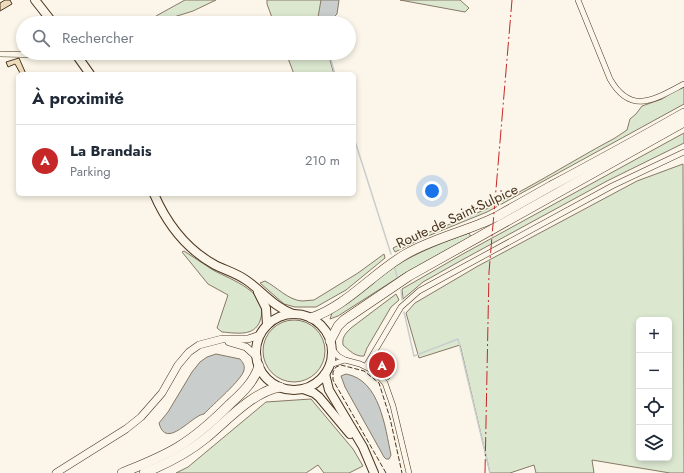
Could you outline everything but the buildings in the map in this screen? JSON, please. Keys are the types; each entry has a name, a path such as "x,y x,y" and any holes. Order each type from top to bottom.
{"highway":[{"name":"Route de Saint-Sulpice","path":"311,318 327,311 346,299 379,272 406,254 424,245 457,234 496,217 684,113"},
{"path":"331,345 338,326 384,292 433,262 684,122"},
{"path":"122,473 166,454 211,423 247,388 256,375 258,361"},
{"path":"144,473 183,454 206,438 254,399 269,390 280,387"}],"main road":[{"path":"35,0 48,16"},
{"path":"81,60 89,72"},
{"path":"155,196 167,221 187,245 209,261 244,279 279,308 293,314 311,318 323,328 331,345 330,364 325,374 315,383 303,389 291,390 280,387 267,378 258,361 257,345 260,335 268,325 279,317 293,314"},
{"path":"256,288 266,308 268,325"},
{"path":"325,374 329,390 363,446 374,472"},
{"path":"303,389 314,393 323,401 353,437 374,472"}],"street":[{"path":"578,0 610,80 622,96 631,100 646,101 659,98 684,84"},
{"path":"0,54 16,54"},
{"path":"366,366 400,307 420,291 612,186 684,152"},
{"path":"56,473 126,429 141,417 162,393 178,365 189,352 199,345 222,339 248,339 260,335"},
{"path":"210,341 223,341 246,347 258,361"},
{"path":"331,345 338,356 345,360 366,366 381,377 387,388 409,473"},
{"path":"330,364 345,360"}],"green space":[{"path":"185,0 216,0 193,11 177,16 156,16"},
{"path":"267,0 326,0 323,16 271,16"},
{"path":"400,0 460,0 469,8 465,12"},
{"path":"289,60 330,60 333,72 293,72"},
{"path":"684,85 684,104 487,212 423,238 395,252 393,248 486,209 615,138 627,130 630,119 642,106 662,99"},
{"path":"684,133 684,143 607,181 462,260 423,282 403,299 402,289"},
{"path":"683,164 684,473 670,473 592,460 594,473 536,473 534,465 510,473 490,473 460,345 419,358 406,313 415,303 478,266 637,181"},
{"path":"469,233 471,237 410,270 338,316 330,319 332,313 404,261 444,242"},
{"path":"184,251 213,270 239,283 255,295 260,302 262,311 260,321 254,330 244,333 233,333 222,332 217,328 228,295 208,284 182,252"},
{"path":"384,254 385,258 346,290 316,307 295,307 284,304 260,283 265,281 287,296 297,300 314,300 358,273"},
{"path":"396,294 399,300 391,307 367,348 364,356 355,354 343,345 344,336 351,328"},
{"path":"294,320 306,322 316,329 323,339 325,351 323,363 316,373 306,380 294,382 282,380 272,373 265,363 263,351 265,339 272,329 282,322"},
{"path":"311,399 353,449 363,466 349,473 324,473 318,465 306,473 176,473 188,467 266,402"}],"shaded area":[{"path":"321,0 339,0 337,14 335,16 318,16"},
{"path":"216,354 240,359 243,363 244,370 238,380 204,414 173,433 167,434 162,431 159,423 168,412 192,372 200,362 207,357"},
{"path":"381,357 383,358 390,378 388,380 384,371 381,370 377,360"},
{"path":"346,374 357,378 367,385 374,395 379,406 386,431 391,455 389,459 384,457 345,387 341,376"}],"waterway":[{"path":"331,60 334,72"},
{"path":"356,144 391,254"},
{"path":"395,268 397,277"},
{"path":"401,290 402,300"},
{"path":"404,312 414,356 458,339 490,473"}],"fence":[{"path":"386,473 333,380 333,372 336,367 341,365 364,371 379,383 390,418 402,473"}],"power":[{"path":"485,473 489,272 512,0"}],"place":[{"name":"La Brandais","path":"382,365"}]}
